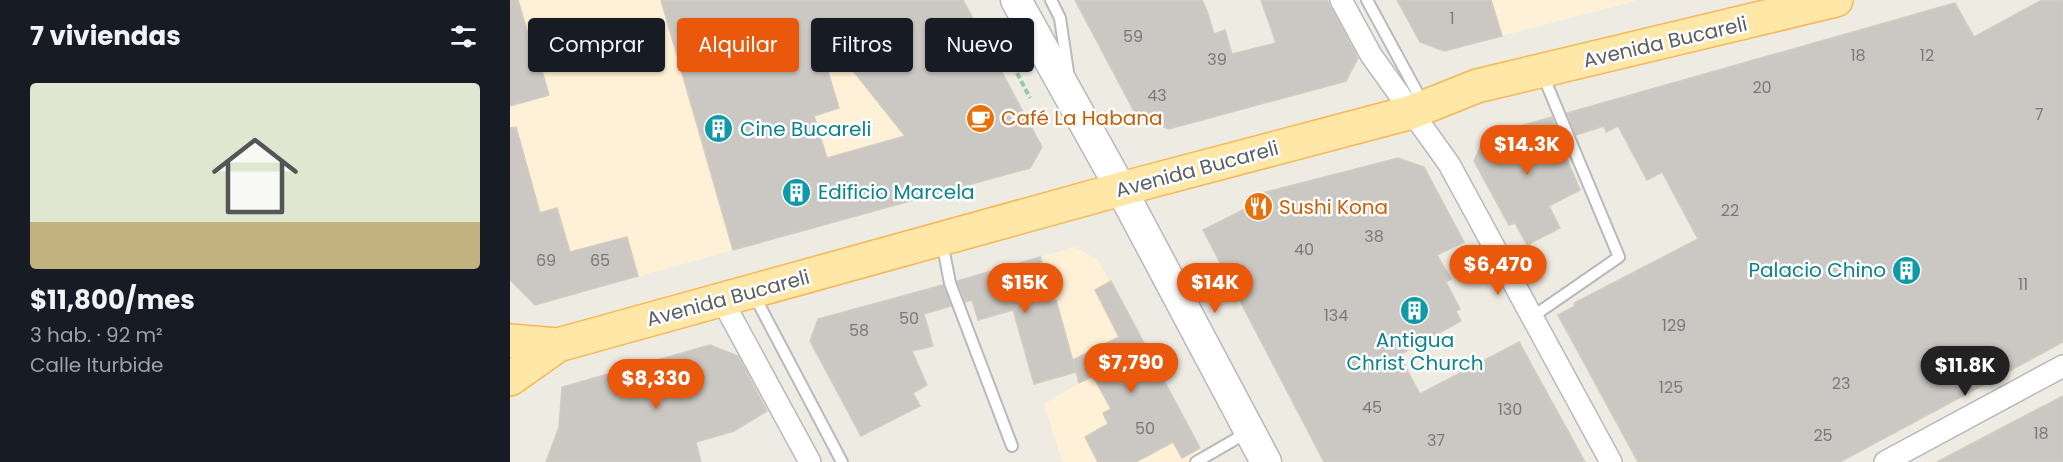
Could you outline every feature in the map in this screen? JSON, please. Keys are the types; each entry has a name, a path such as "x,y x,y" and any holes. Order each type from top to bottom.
{"main road":[{"path":"1016,0 1266,462"},
{"name":"Avenida Bucareli","path":"510,379 558,345 1120,189 1419,110 1477,86 1836,0"},
{"name":"Avenida Bucareli","path":"510,341 558,345"}],"street":[{"path":"1341,0 1371,54 1419,110 1611,462"},
{"path":"737,295 810,462"},
{"path":"1885,462 2063,366"}],"lane":[{"path":"1050,0 1060,18 1073,103"},
{"path":"1367,0 1419,110"},
{"path":"1532,317 1619,257 1541,72"},
{"path":"941,239 950,283 1012,446"},
{"path":"737,295 842,462"},
{"path":"1196,462 1250,431"}],"path":[{"path":"1017,73 1030,98"}],"shaded area":[{"path":"510,0 963,0 973,18 925,18 925,72 1002,72 1042,147 1030,168 535,305 510,280"},
{"path":"1397,0 1639,0 1444,51 1420,42"},
{"path":"1075,247 1098,260 1208,462 1062,462 1044,404 1079,383 1043,256"}],"building":[{"path":"510,0 518,0 528,34 528,72 542,72 549,95 510,106"},
{"path":"661,0 963,0 973,18 925,18 925,72 1002,72 1042,147 1030,168 733,250 682,72 799,72 799,18 677,18 677,56","holes":["811,18 913,18 913,72 854,72 905,136 827,158 814,116 839,108 828,72 811,72"]},
{"path":"1075,0 1202,0 1214,34 1225,30 1232,54 1276,43 1261,0 1327,0 1358,58 1346,81 1169,129 1137,117"},
{"path":"1397,0 1491,0 1502,36 1444,51 1420,42"},
{"path":"2042,0 2063,0 2063,342 1840,462 1638,462 1558,315 1575,306 1574,303 1698,239 1662,172 1647,180 1618,126 1606,132 1604,126 1576,135 1567,113 1955,3 1974,37"},
{"path":"1552,117 1580,190 1549,206 1560,228 1527,245 1515,223 1509,225 1474,161 1485,136"},
{"path":"516,127 540,213 557,208 570,252 627,237 638,276 535,305 510,280 510,128"},
{"path":"1398,158 1424,167 1464,242 1437,255 1451,279 1446,282 1460,309 1456,311 1461,321 1399,355 1420,394 1519,342 1585,462 1324,462 1203,230 1251,206 1247,197"},
{"path":"1040,257 1053,301 1056,300 1076,372 1034,384 1013,310 978,320 972,300 965,302 957,281"},
{"path":"1111,281 1200,448 1182,458 1173,442 1136,462 1098,462 1085,437 1108,424 1103,413 1111,409 1093,376 1079,383 1073,360 1119,337 1095,290"},
{"path":"943,285 951,306 924,314 933,346 912,351 927,385 913,393 920,406 861,436 810,341 818,319"},
{"path":"710,345 738,356 767,411 734,431 696,442 701,462 546,462 559,427 562,387"},
{"path":"2063,396 2063,462 1937,462 2013,422"}],"place":[{"name":"Café La Habana","path":"980,118"},
{"name":"Cine Bucareli","path":"719,129"},
{"name":"Edificio Marcela","path":"797,192"},
{"name":"Sushi Kona","path":"1258,207"},
{"name":"Palacio Chino","path":"1907,270"},
{"name":"Antigua Christ Church","path":"1415,310"}]}
